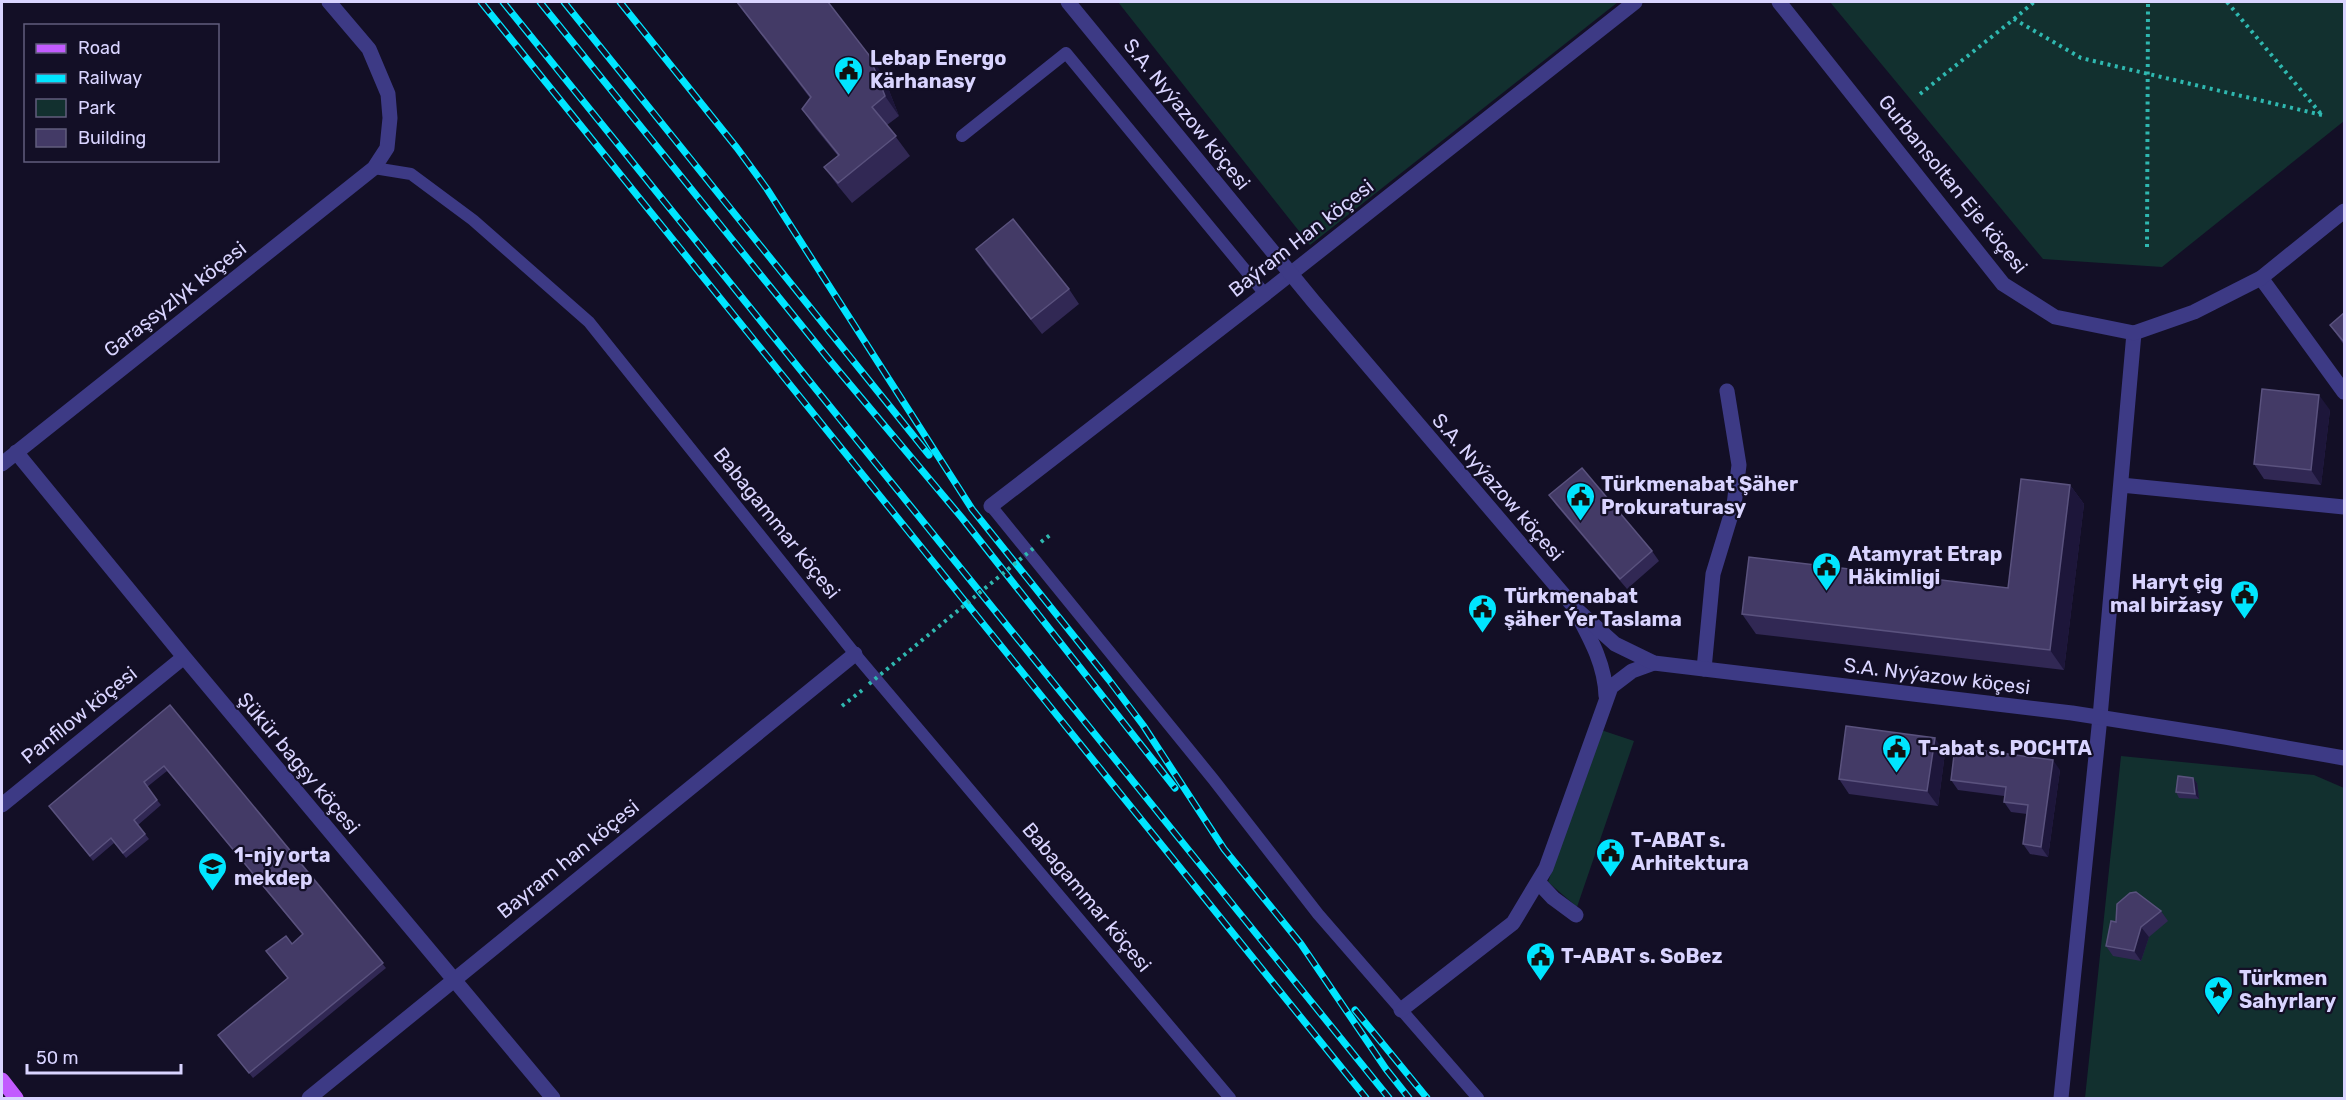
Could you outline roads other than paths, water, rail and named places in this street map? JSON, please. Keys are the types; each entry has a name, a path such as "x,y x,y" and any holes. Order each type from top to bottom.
{"main road":[{"path":"2,1080 16,1098"}],"street":[{"path":"329,2 369,49 388,94 390,118 387,148 375,168"},
{"name":"S.A. Nyýazow köçesi","path":"1068,2 1291,273 1575,608 1616,644 1654,663 2100,717 2225,736 2344,758"},
{"name":"Baýram Han köçesi","path":"991,506 1265,294 1635,2"},
{"name":"Gurbansoltan Eje köçesi","path":"1779,2 2003,284 2055,316 2134,333"},
{"name":"Garaşsyzlyk köçesi","path":"2,464 375,168"},
{"path":"2061,1098 2100,717 2134,333 2194,312 2260,278 2344,211"},
{"path":"2260,278 2344,392"},
{"path":"1704,669 1713,574 1734,505 1740,465 1727,391"},
{"name":"Şükür bagşy köçesi","path":"16,452 183,657 553,1098"},
{"path":"2121,485 2344,507"},
{"path":"1575,608 1599,658 1606,696"},
{"name":"Bayram han köçesi","path":"309,1098 855,654"},
{"name":"Panfilow köçesi","path":"2,805 183,657"},
{"path":"1401,1010 1513,923 1546,868 1606,696 1611,687 1623,676 1654,663"},
{"path":"1538,882 1553,898 1576,915"}],"lane":[{"path":"962,136 1066,52 1265,294"},
{"name":"Babagammar köçesi","path":"375,168 411,174 473,220 589,322 855,654 1230,1098"},
{"path":"991,506 1213,779 1318,914 1478,1098"}],"railway":[{"path":"481,2 1366,1098"},
{"path":"503,2 1389,1098"},
{"path":"540,2 827,357 962,518 1175,788"},
{"path":"564,2 929,455"},
{"path":"620,2 767,189 972,509 1143,725 1224,849 1301,944 1386,1069 1409,1098"},
{"path":"1355,1010 1427,1098"}],"place":[{"name":"Lebap Energo Kärhanasy","path":"849,96"},
{"name":"Türkmenabat Şäher Prokuraturasy","path":"1580,522"},
{"name":"Atamyrat Etrap Häkimligi","path":"1827,592"},
{"name":"Haryt çig mal biržasy","path":"2244,620"},
{"name":"Türkmenabat şäher Ýer Taslama","path":"1483,634"},
{"name":"T-abat s. POCHTA","path":"1897,774"},
{"name":"T-ABAT s. Arhitektura","path":"1610,878"},
{"name":"1-njy orta mekdep","path":"213,892"},
{"name":"T-ABAT s. SoBez","path":"1540,982"},
{"name":"Türkmen Sahyrlary","path":"2218,1016"}]}
